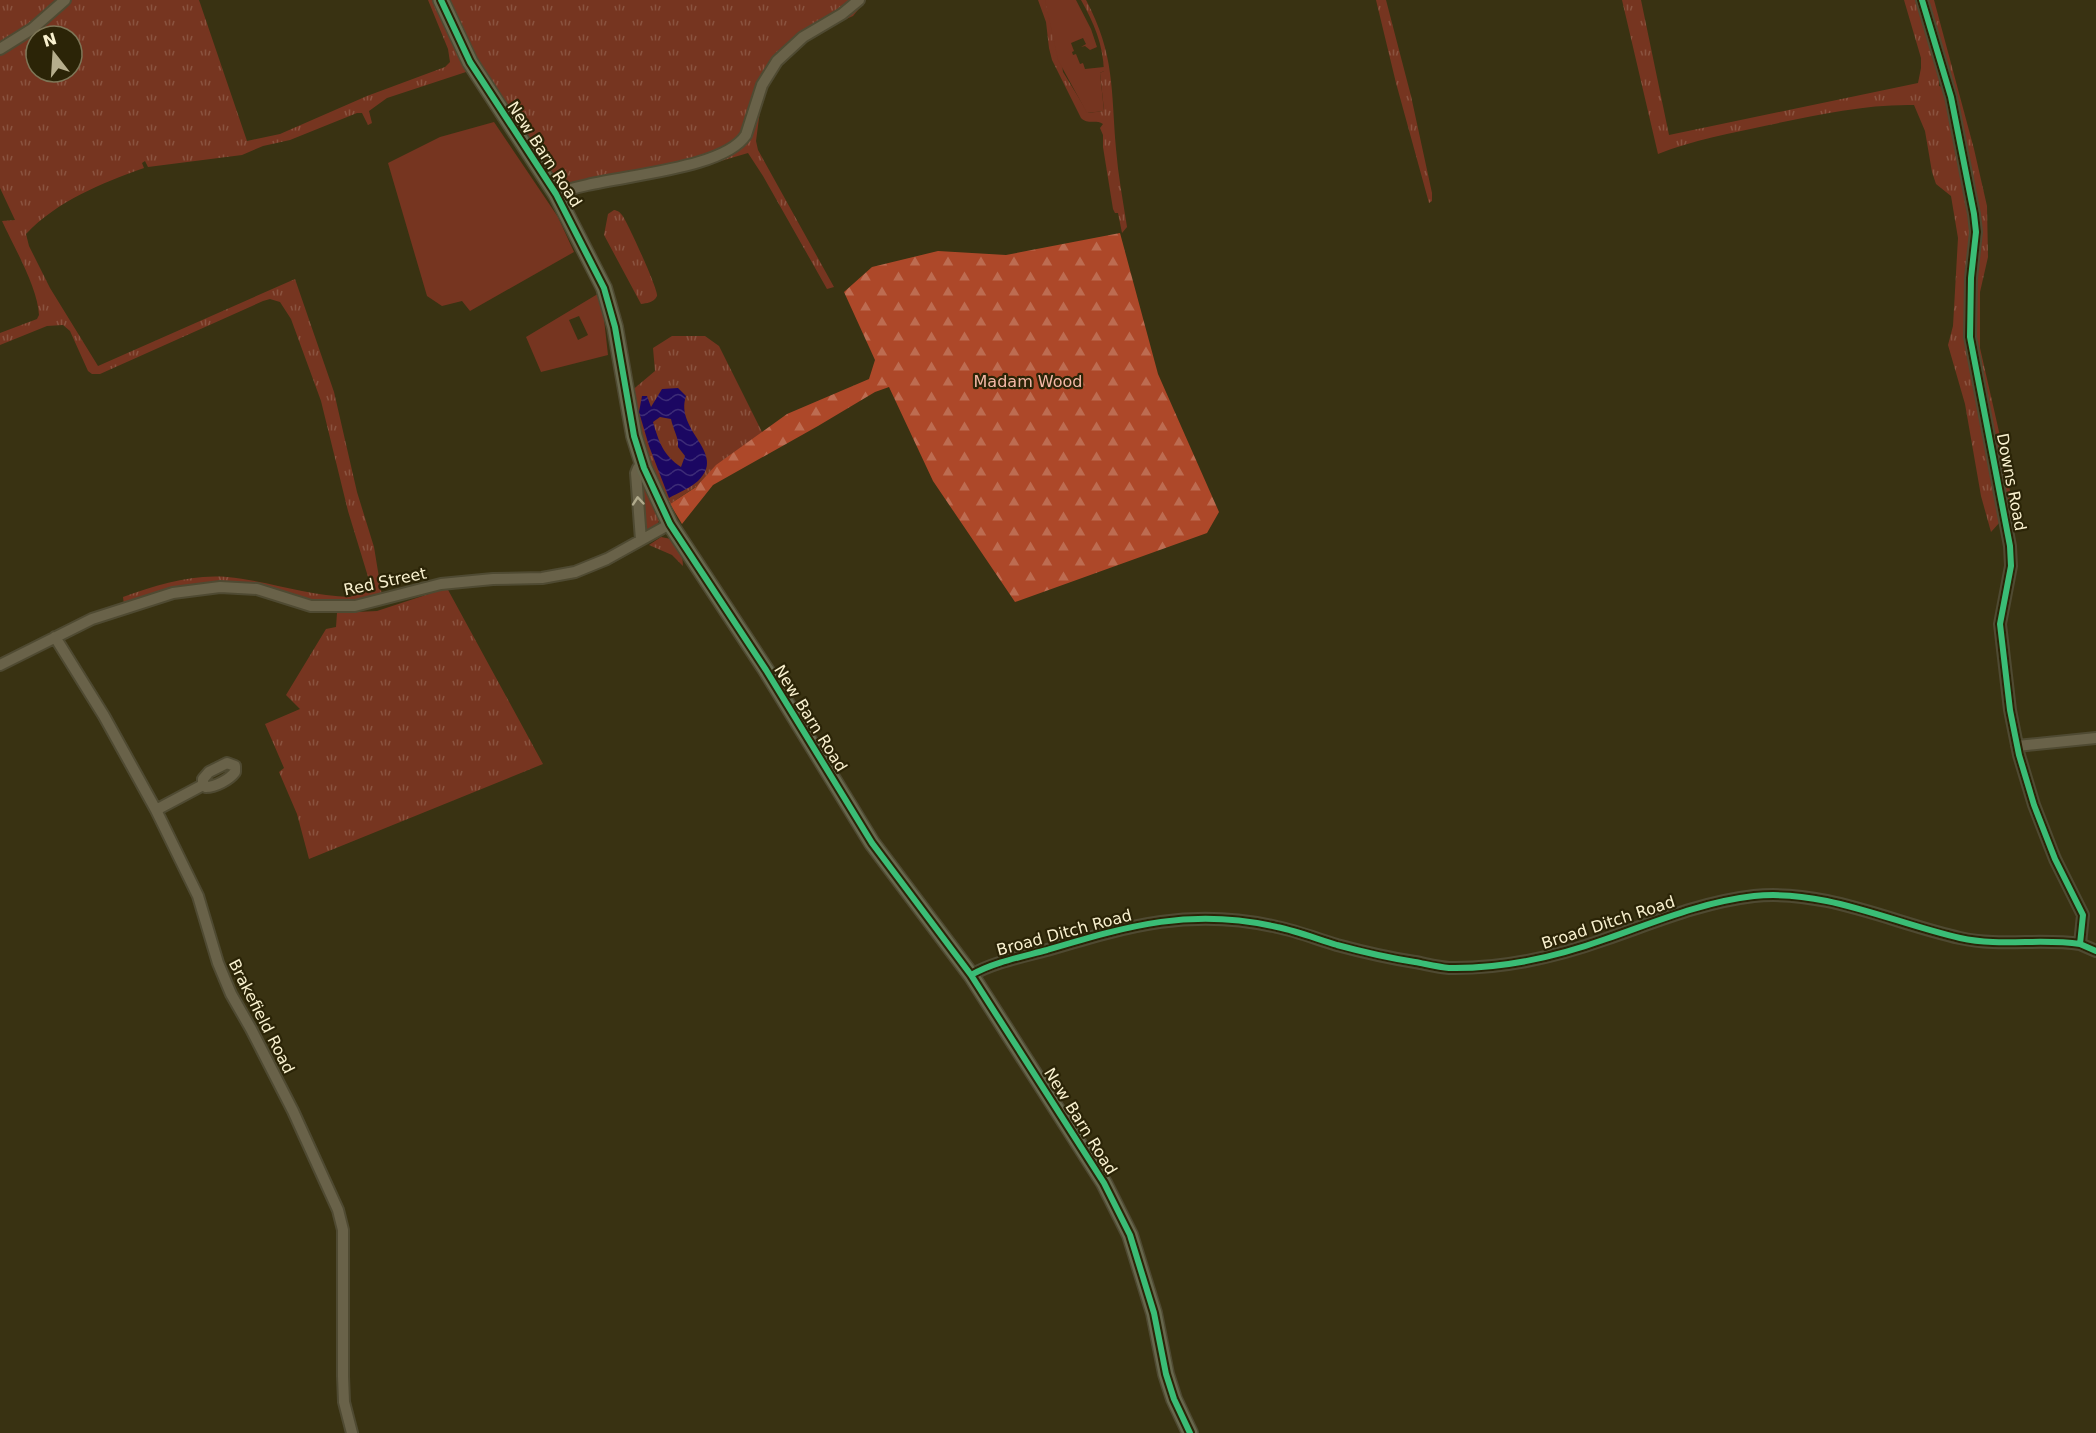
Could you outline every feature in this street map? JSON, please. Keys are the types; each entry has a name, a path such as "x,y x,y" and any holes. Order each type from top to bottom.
{"street":[{"path":"0,49 32,29 65,0"},
{"name":"New Barn Road","path":"441,0 470,62 556,194 606,294 615,327 630,418 643,465 670,524 766,670 872,843 971,975 1104,1183 1130,1235 1154,1312 1166,1374 1174,1399 1190,1433"},
{"path":"556,194 586,184 702,162 734,148 746,135 762,85 777,61 803,37 842,14 859,0"},
{"name":"Downs Road","path":"1922,0 1952,100 1974,214 1976,232 1971,278 1970,337 2010,546 2011,566 2000,624 2010,710 2017,746 2044,832 2082,913 2080,944"},
{"path":"642,540 636,473 643,465"},
{"name":"Red Street","path":"0,665 55,637 110,613 173,593 220,587 257,589 311,606 355,606 441,584 492,579 553,577 575,572 608,559 670,524"},
{"name":"Brakefield Road","path":"55,637 104,716 156,810 198,896 218,963 231,994 293,1111 338,1210 343,1230 344,1402 352,1433"},
{"path":"2017,746 2096,738"},
{"path":"156,810 203,785"},
{"name":"Broad Ditch Road","path":"971,975 996,964 1139,925 1170,920 1217,917 1277,927 1389,958 1435,966 1447,968 1500,966 1574,949 1711,903 1756,896 1795,897 1853,908 1962,939 2000,943 2080,944"},
{"path":"2080,944 2096,951"}],"green space":[{"path":"0,0 61,0 35,24 24,24 24,33 0,47"},
{"path":"69,0 199,0 247,141 280,134 367,96 445,67 450,62 448,49 428,0 438,0 468,70 466,72 387,98 369,111 372,123 368,125 362,113 357,113 290,140 263,146 242,155 148,167 145,161 142,163 144,168 96,187 66,203 38,222 26,234 29,246 50,288 98,366 295,279 334,392 357,492 374,547 382,596 361,604 315,604 240,586 124,605 123,597 161,585 200,577 242,579 335,596 350,597 364,590 369,580 348,511 321,401 291,319 280,302 270,299 100,374 92,374 88,371 70,331 63,325 47,326 0,345 0,333 37,319 39,315 30,280 2,221 15,220 0,188 0,51 24,33 24,84 84,84 84,24 37,24"},
{"path":"445,0 856,0 787,48 741,136 718,153 632,173 558,184 479,69"},
{"path":"862,0 866,0 853,16 802,42 784,59 781,67 772,72 761,103 756,141 758,150 834,287 827,289 748,153 704,166 734,150 748,138 765,82 770,72 786,53 816,30 849,13"},
{"path":"1038,0 1053,0 1063,72 1088,113 1104,110 1100,73 1104,71 1097,34 1081,0 1086,0 1102,38 1110,73 1117,159 1127,227 1122,233 1118,213 1115,213 1113,209 1103,135 1100,128 1103,124 1081,118 1052,60 1046,22"},
{"path":"1045,0 1076,0 1091,29 1097,47 1090,50 1085,46 1081,47 1086,44 1083,38 1071,43 1074,51 1072,52 1073,55 1076,54 1080,64 1083,63 1085,69 1104,67 1104,71 1100,73 1104,111 1087,113 1058,60"},
{"path":"1376,0 1386,0 1411,96 1432,193 1432,201 1429,203 1396,83"},
{"path":"1622,0 1641,0 1669,135 1918,83 1921,58 1904,0 1920,0 1940,71 1939,86 1945,88 1972,226 1966,296 2000,522 1991,532 1981,496 1965,404 1948,345 1953,326 1958,238 1951,196 1936,184 1925,131 1914,105 1877,106 1823,114 1713,137 1658,154"},
{"path":"1925,0 1934,0 1987,206 1988,257 1980,292 1980,348 2007,467 2011,500 2006,501 1972,339 1977,232"},
{"path":"494,122 558,217 574,252 470,311 462,301 442,306 427,296 388,163 440,137"},
{"path":"614,210 620,213 625,220 653,282 657,296 650,302 641,304 604,235 608,214"},
{"name":"Madam Wood","path":"1120,233 1158,374 1219,512 1207,533 1015,602 933,481 889,387 875,392 713,485 682,524 670,504 696,487 716,465 787,414 869,379 875,360 844,292 872,267 938,251 1006,255"},
{"path":"601,292 608,355 541,372 526,337","holes":["579,316 588,335 578,340 569,320"]},
{"path":"672,336 705,336 719,346 766,440 670,504 651,465 630,392 655,371 653,348"},
{"path":"639,475 660,518 657,526 645,532"},
{"path":"661,537 671,539 682,554 683,566 672,555 649,545"},
{"path":"447,588 543,764 309,859 297,814 279,772 284,768 265,724 300,709 286,695 326,629 336,627 337,613 377,611"}],"water":[{"path":"678,388 686,396 684,409 687,420 707,461 706,471 698,481 669,498 639,412 642,396 647,396 651,407 662,389","holes":["660,417 671,419 678,447 685,456 681,467 662,448 653,422"]}],"cycle path":[{"path":"441,0 470,62 556,194 604,288 615,327 634,436 644,468 670,524 766,670 872,843 971,975 1104,1183 1130,1235 1154,1313 1166,1374 1174,1399 1190,1433"},
{"path":"1922,0 1951,97 1974,214 1976,232 1971,278 1970,337 2010,546 2011,566 2000,624 2010,710 2019,755 2034,805 2055,859 2083,915 2080,944 2096,951"},
{"path":"971,975 1008,960 1105,933 1188,919 1246,921 1277,927 1386,957 1441,967 1469,968 1529,961 1568,951 1679,913 1716,903 1754,896 1780,895 1833,902 1935,932 1975,941 2080,944"}]}
